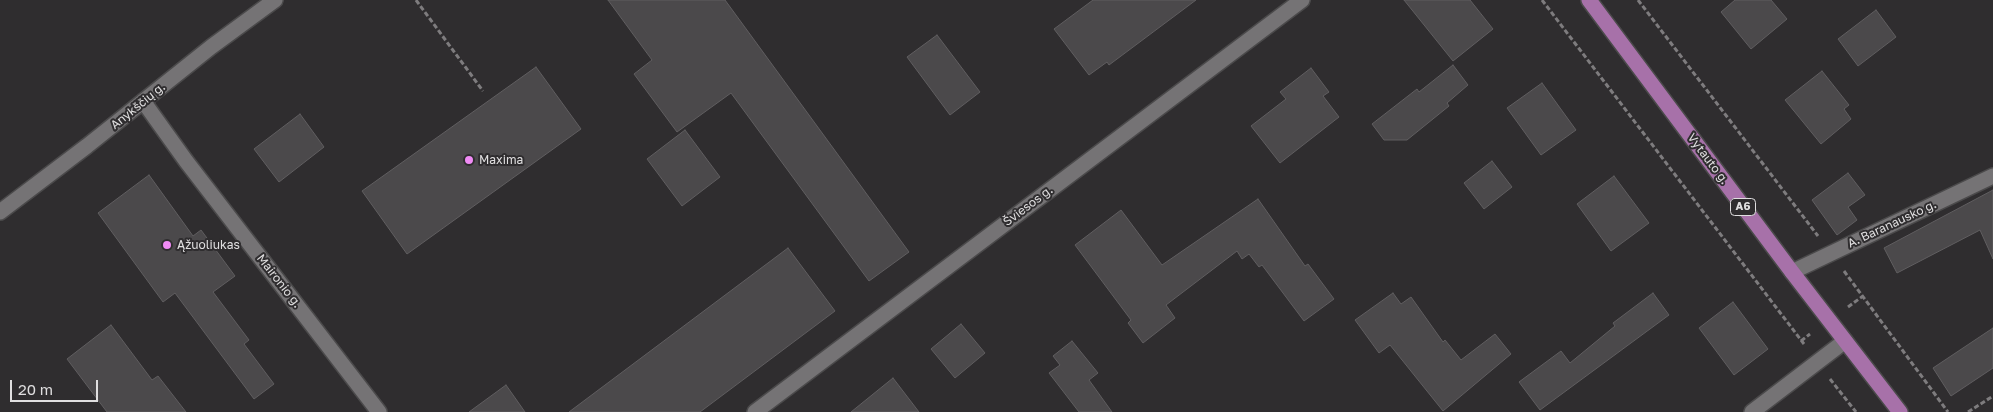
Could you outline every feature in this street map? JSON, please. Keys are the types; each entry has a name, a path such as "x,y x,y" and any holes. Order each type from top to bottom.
{"main road":[{"name":"Vytauto g.","path":"1589,0 1792,272 1900,412"}],"street":[{"name":"Anykščių g.","path":"0,212 211,47 275,0"},
{"name":"Šviesos g.","path":"755,412 1302,0"},
{"name":"Maironio g.","path":"143,101 186,161 379,412"},
{"name":"A. Baranausko g.","path":"1792,272 1993,176"},
{"path":"1752,412 1845,341"}],"path":[{"path":"416,0 483,91"},
{"path":"1542,0 1856,412"},
{"path":"1638,0 1831,253 1948,412"},
{"path":"1968,412 1993,396"}],"building":[{"path":"608,0 725,0 909,252 869,281 731,93 677,132 634,74 652,60"},
{"path":"1093,0 1196,0 1109,65 1107,62 1089,75 1054,29"},
{"path":"1404,0 1470,0 1493,29 1453,61"},
{"path":"1735,0 1771,0 1787,19 1751,49 1721,12"},
{"path":"1876,10 1896,37 1858,66 1838,39"},
{"path":"937,35 980,92 950,115 907,57"},
{"path":"1453,65 1468,85 1447,103 1449,106 1407,140 1384,140 1372,124 1417,89 1419,92"},
{"path":"536,67 581,129 407,254 362,191"},
{"path":"1311,68 1329,92 1323,96 1339,117 1280,163 1251,126 1286,99 1280,92"},
{"path":"1822,71 1849,105 1844,109 1851,119 1821,144 1785,100"},
{"path":"1542,83 1576,130 1541,155 1507,108"},
{"path":"300,114 324,147 279,182 254,149"},
{"path":"685,130 720,177 682,206 647,159"},
{"path":"1492,161 1512,187 1484,209 1464,183"},
{"path":"1848,173 1865,195 1848,207 1857,220 1837,235 1812,200"},
{"name":"Ąžuoliukas","path":"149,175 193,236 201,230 235,276 213,292 249,340 244,344 274,384 254,399 175,293 163,302 98,213"},
{"path":"1614,176 1649,223 1611,251 1577,204"},
{"path":"1993,190 1993,259 1980,230 1897,273 1884,248"},
{"path":"1258,199 1305,266 1308,264 1334,299 1304,321 1262,265 1259,267 1249,254 1242,259 1237,251 1166,305 1175,318 1143,343 1128,323 1131,320 1075,245 1121,210 1162,265"},
{"path":"788,248 835,311 700,412 569,412"},
{"path":"1393,293 1401,304 1411,297 1443,342 1445,340 1461,360 1495,334 1511,354 1443,411 1390,345 1379,353 1355,320"},
{"path":"1653,293 1669,315 1540,410 1519,382 1561,351 1570,363 1615,326 1613,323"},
{"path":"1733,302 1768,349 1734,375 1699,328"},
{"path":"961,324 985,353 955,378 931,349"},
{"path":"111,325 152,380 158,376 186,412 107,412 67,359"},
{"path":"1993,328 1993,368 1951,396 1933,368"},
{"path":"1072,341 1098,373 1089,380 1112,412 1079,412 1049,373 1060,365 1053,356"},
{"path":"893,378 919,412 851,412"},
{"path":"506,385 525,412 469,412"}],"place":[{"name":"Maxima","path":"469,160"},
{"name":"Ąžuoliukas","path":"167,245"}]}
